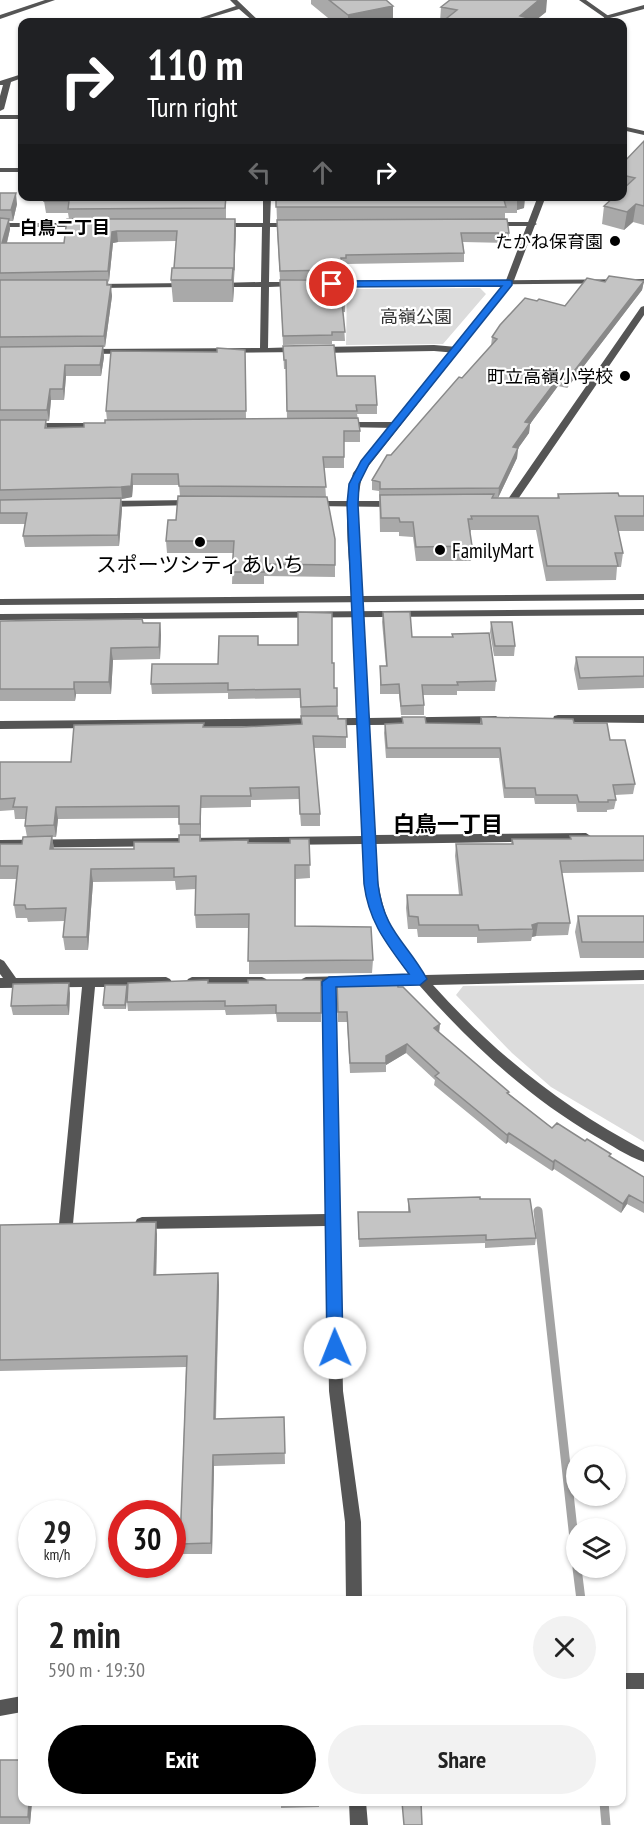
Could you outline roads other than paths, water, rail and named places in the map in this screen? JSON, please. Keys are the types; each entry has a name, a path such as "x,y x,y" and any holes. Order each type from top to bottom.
{"street":[{"path":"0,17 52,0"},
{"path":"233,0 252,18"},
{"path":"582,0 603,18"},
{"path":"204,18 240,7"},
{"path":"611,18 644,7"},
{"path":"0,109 4,82"},
{"path":"0,117 18,117"},
{"path":"627,129 644,133"},
{"path":"0,170 18,170"},
{"path":"264,350 267,201"},
{"path":"540,201 509,283 358,473 354,484 352,504 357,613 374,906 383,928 420,979 485,1048 519,1078 587,1125 644,1156"},
{"path":"487,224 533,224"},
{"path":"0,225 92,225"},
{"path":"208,225 301,225"},
{"path":"312,284 644,281"},
{"path":"208,285 300,284"},
{"path":"81,286 196,285"},
{"path":"512,502 644,309"},
{"path":"80,352 434,348 456,350"},
{"path":"338,425 396,425"},
{"path":"0,426 117,426"},
{"path":"92,504 208,502"},
{"path":"500,502 522,502"},
{"path":"297,503 409,504"},
{"path":"0,602 644,597"},
{"path":"0,617 644,612"},
{"path":"550,720 644,719"},
{"path":"0,725 503,720"},
{"path":"0,844 596,837"},
{"path":"0,964 7,983 272,982"},
{"path":"295,982 644,975"},
{"path":"67,1224 89,982"},
{"path":"329,982 336,1391 353,1522 354,1596"},
{"path":"124,1223 332,1220"},
{"path":"626,1681 644,1681"},
{"path":"0,1708 18,1705"},
{"path":"358,1806 359,1825"}],"waterway":[{"path":"538,1211 572,1518"},
{"path":"578,1578 580,1596"},
{"path":"604,1806 606,1825"}],"place":[{"name":"たかね保育園","path":"615,241"},
{"name":"町立高嶺小学校","path":"625,376"},
{"name":"スポーツシティあいち","path":"200,542"},
{"name":"FamilyMart","path":"440,550"}],"district":[{"name":"白鳥二丁目","path":"65,227"},
{"name":"白鳥一丁目","path":"448,824"}],"park label":[{"name":"高嶺公園","path":"416,316"}]}
